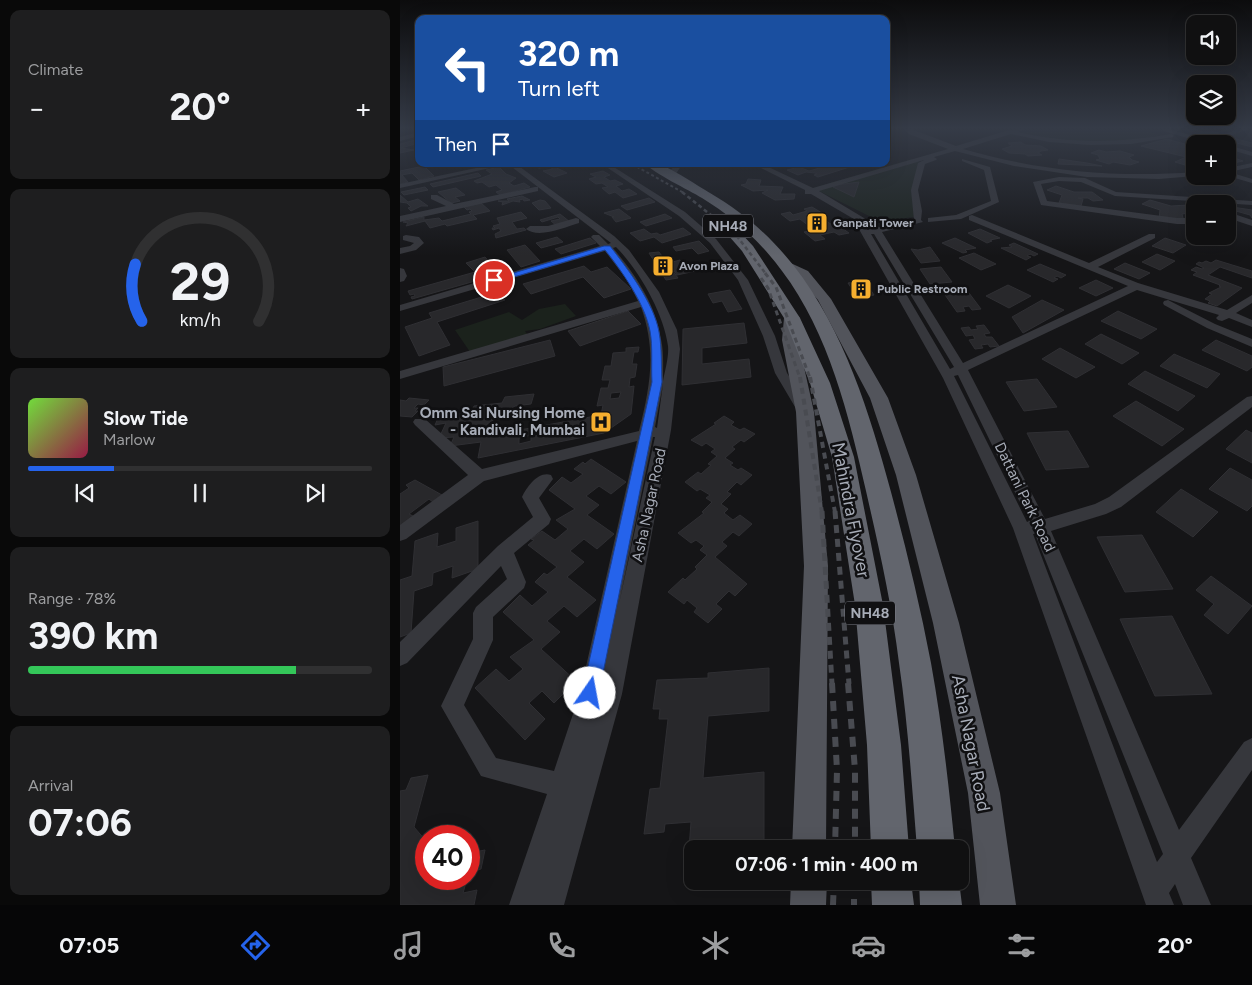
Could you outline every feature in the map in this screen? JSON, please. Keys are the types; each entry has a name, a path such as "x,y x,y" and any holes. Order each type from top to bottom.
{"highway":[{"name":"NH48","path":"648,171 676,186 708,207 731,229 748,249 792,318"},
{"name":"NH48","path":"675,171 721,203 767,243 784,264"},
{"name":"Mahindra Flyover","path":"784,264 818,317 848,386 870,452 897,569 922,711 935,840"},
{"name":"Mahindra Flyover","path":"792,318 820,383 843,457 868,605 884,745 889,840"},
{"path":"892,890 893,905"},
{"path":"940,890 942,905"}],"main road":[{"name":"Asha Nagar Road","path":"784,264 803,274 824,300 879,398 906,475 946,623 984,793 998,905"},
{"path":"792,318 790,340 805,412 816,566 810,840"},
{"path":"808,905 809,890"}],"street":[{"path":"400,186 468,171"},
{"name":"Asha Nagar Road","path":"512,171 612,246 643,303 654,331 657,382 590,693 523,905"},
{"name":"Asha Nagar Road","path":"522,171 557,196 646,279 672,330 674,349 664,430 611,694 550,905"},
{"path":"616,171 682,214 713,241 743,280 769,336 781,373 805,412"},
{"name":"Dattani Park Road","path":"759,171 806,191"},
{"path":"762,173 770,171"},
{"name":"Dattani Park Road","path":"771,171 870,230 954,371 1041,527 1197,905"},
{"path":"806,191 860,171"},
{"path":"806,191 876,171"},
{"path":"916,171 915,198 920,212 918,220"},
{"path":"870,230 926,218 931,220 958,217 995,202 988,171"},
{"path":"1051,171 1083,177 1115,194 1252,203"},
{"path":"1186,175 1146,178 1083,177 1037,182 1044,203 1186,221"},
{"path":"1236,176 1252,181"},
{"path":"400,219 535,189"},
{"path":"434,197 453,207"},
{"path":"972,218 1137,286 1211,326 1252,343"},
{"path":"1236,218 1252,223"},
{"path":"530,229 548,229 576,221"},
{"path":"1091,266 1152,236"},
{"path":"400,251 412,248 420,243 416,239 406,238"},
{"path":"400,308 612,246"},
{"path":"400,271 402,276 400,279"},
{"path":"954,371 1137,286 1228,314 1252,324"},
{"path":"1211,326 1252,298"},
{"path":"400,375 643,303"},
{"name":"Dattani Park Road","path":"954,371 1022,528 1157,898"},
{"path":"1022,528 1041,527 1100,509 1115,502 1252,400"},
{"path":"420,422 480,476"},
{"path":"400,534 480,476 664,430"},
{"path":"400,656 504,551 543,519 530,497 545,479"},
{"path":"504,551 517,582 483,613 482,640 452,706 489,768 562,785"},
{"path":"1157,898 1177,855 1252,750"}],"shaded area":[{"path":"870,171 917,171 913,197 915,217 879,221 813,188"},
{"path":"565,304 576,316 540,329 525,331 528,335 470,352 455,330 509,312 522,320 539,309"}],"building":[{"path":"400,171 429,171 434,176 419,180 412,173 402,175 408,182 400,184"},
{"path":"488,171 503,171 516,178 509,183 514,186 524,183 530,187 500,195 496,192 502,190 496,185 489,187 482,182 477,183 474,181 492,174"},
{"path":"543,171 567,173 554,177"},
{"path":"603,171 610,175 604,177 610,181 615,180 623,184 616,186 622,191 629,189 637,194 623,198 615,192 609,194 602,188 608,187 602,183 596,184 589,179 596,177 590,174"},
{"path":"790,171 836,171 818,177 814,175 817,174 815,173 806,172 798,175"},
{"path":"478,173 481,176 433,187 430,184"},
{"path":"748,179 761,180 759,186 783,187 780,194 795,194 794,199 775,200 762,193 768,190 753,191 741,185 746,184"},
{"path":"859,182 854,197 833,187 837,185"},
{"path":"1056,186 1074,192 1092,192 1103,200 1093,201 1088,198 1078,198 1083,199 1081,206 1059,203 1062,195 1047,190"},
{"path":"425,187 428,190 404,195 401,192"},
{"path":"456,188 465,195 455,197 460,201 451,203 438,192"},
{"path":"400,195 408,202 418,199 428,206 421,206 411,211 408,208 411,207 407,203 400,202"},
{"path":"522,196 530,200 524,201 523,199 519,200 520,202 513,201 502,205 503,202 498,201 509,201 507,199"},
{"path":"649,198 655,202 627,210 621,206"},
{"path":"540,200 545,201 551,208 539,210 532,203"},
{"path":"1150,200 1171,206 1186,205 1186,213 1182,214 1184,222 1159,219 1160,210 1142,204"},
{"path":"481,203 490,211 473,215 477,219 430,228 425,221 406,226 408,223 403,222 424,217 424,220 439,218 442,221 471,214 469,212 472,211 470,209 467,210 464,207"},
{"name":"Ganpati Tower","path":"812,207 822,213 817,214 832,225 836,224 849,233 839,235 834,232 820,235 825,239 815,241 804,232 814,230 800,219 790,221 781,214 790,212 793,215 807,211 804,209"},
{"path":"1236,208 1252,210 1252,218 1250,215 1236,211"},
{"path":"619,209 631,218 616,222 612,217 614,217 604,213"},
{"path":"521,212 527,218 512,222 517,229 524,228 526,230 496,238 495,234 501,231 499,228 493,230 492,228 500,224 497,218"},
{"path":"560,214 570,222 557,226 551,221 560,219 558,217 542,222 540,220"},
{"path":"665,214 672,218 646,226 640,222"},
{"path":"683,228 691,234 662,243 654,237 640,241 630,233 644,229 651,234 657,233 660,235"},
{"path":"980,229 1000,238 990,240 992,241 987,243 968,233"},
{"path":"557,237 563,242 541,248 536,243"},
{"path":"590,238 596,243 561,254 555,249"},
{"path":"955,238 976,248 965,250 967,252 963,253 942,243"},
{"path":"1165,238 1186,245 1173,253 1152,246"},
{"path":"699,241 709,251 698,254 692,248 676,251 673,247"},
{"path":"1014,243 1038,254 1034,256 1030,254 1027,256 1031,257 1026,260 1001,248 1012,247 1009,245"},
{"path":"525,245 540,261 521,267 507,250"},
{"path":"930,247 940,261 921,263 911,249 918,250"},
{"name":"Avon Plaza","path":"659,252 678,278 666,280 649,253"},
{"path":"974,253 996,264 981,270 959,258"},
{"path":"1157,254 1175,261 1160,270 1142,262"},
{"path":"485,257 495,268 478,273 482,279 412,299 411,297 415,296 414,294 410,295 408,291 475,272 466,263"},
{"path":"680,260 690,265 700,263 705,269 677,275 669,263"},
{"path":"1216,260 1252,271 1252,278 1220,267 1208,275 1242,288 1217,306 1208,303 1210,301 1205,299 1212,294 1209,293 1221,287 1220,285 1193,275 1197,272 1191,270 1196,267 1204,268 1196,264 1199,262 1206,261 1211,263"},
{"path":"1125,263 1150,273 1139,279 1114,269"},
{"path":"1040,264 1066,275 1061,278 1057,276 1054,278 1058,279 1053,282 1027,270"},
{"path":"584,266 591,272 607,267 631,289 604,298 583,277 531,294 523,284"},
{"path":"941,267 952,282 930,284 920,269"},
{"name":"Public Restroom","path":"864,280 874,295 858,298 848,283"},
{"path":"1096,280 1113,288 1096,296 1079,288"},
{"path":"1008,285 1031,296 1009,308 986,296"},
{"path":"966,289 981,309 972,310 969,306 963,307 965,311 957,312 943,292"},
{"path":"730,290 742,309 728,312 722,301 713,303 708,294"},
{"path":"498,292 505,300 437,322 450,345 419,356 405,327 432,318 429,313"},
{"path":"1042,300 1064,310 1023,333 1012,317"},
{"path":"628,311 641,324 580,346 568,331"},
{"path":"1118,311 1157,329 1141,339 1101,321"},
{"path":"744,323 747,343 702,348 702,364 749,359 751,377 682,385 683,329"},
{"path":"984,325 990,333 984,334 986,337 992,337 999,346 990,347 988,344 981,345 983,348 975,349 969,340 975,339 973,335 966,336 961,328 969,327 971,330 978,329 976,326"},
{"path":"1101,334 1139,353 1122,364 1085,344"},
{"path":"550,340 555,356 444,386 443,367"},
{"path":"1216,340 1252,356 1252,367 1247,371 1202,350"},
{"path":"639,347 638,352 634,352 632,364 637,364 635,377 630,378 629,387 634,386 631,414 604,433 478,458 481,442 450,446 454,437 439,438 446,423 435,425 439,416 471,413 474,406 502,403 505,397 534,394 531,404 515,406 487,424 487,436 601,415 603,405 597,406 601,388 608,388 610,380 602,380 605,366 611,366 613,353 626,352 626,348","holes":["621,392 619,398 610,399 611,393","575,427 575,433 563,435 563,430","531,435 531,441 519,444 519,438"]},
{"path":"1060,348 1095,367 1076,378 1042,359"},
{"path":"1174,354 1220,374 1207,388 1160,366"},
{"path":"1145,371 1195,396 1178,411 1128,384"},
{"path":"1037,379 1057,407 1024,411 1006,382"},
{"path":"409,398 429,400 424,405 418,404 414,408 418,408 415,411 418,411 412,417 400,416 400,400 406,401"},
{"path":"1136,401 1184,429 1162,446 1113,416"},
{"path":"724,416 734,422 731,425 740,430 744,428 755,434 744,442 741,440 732,447 735,449 725,458 733,463 730,465 738,470 741,468 752,475 741,485 737,482 727,492 731,494 721,504 728,509 724,513 733,520 740,515 752,524 739,536 733,532 722,542 727,546 715,557 747,584 735,596 729,591 716,604 722,609 708,623 694,612 697,608 687,600 684,604 668,592 683,578 685,580 697,569 695,567 707,555 700,550 704,546 696,540 691,543 678,533 704,513 702,512 712,502 706,498 710,495 700,489 697,491 685,482 698,472 701,474 711,465 708,464 717,456 711,452 715,449 706,443 702,446 691,440 716,424 714,423"},
{"path":"1246,430 1252,433 1252,463 1226,449"},
{"path":"1068,431 1089,467 1046,470 1027,433"},
{"path":"591,459 626,482 611,494 599,486 586,496 599,505 587,515 614,534 597,549 584,539 570,551 584,562 567,577 596,600 577,617 564,606 547,621 560,632 541,649 576,681 554,703 542,691 529,703 545,719 525,740 475,688 496,669 509,681 523,669 510,657 534,640 503,612 520,595 532,606 548,592 535,582 544,573 547,575 557,567 528,545 534,540 531,539 542,531 555,540 568,529 556,520 575,509 549,490 562,477 571,483 583,474 574,469"},
{"path":"1230,468 1252,480 1252,506 1247,511 1209,489"},
{"path":"415,480 442,495 433,502 429,499 409,514 413,516 400,526 400,494 409,488 406,485"},
{"path":"1181,489 1218,512 1193,537 1156,512"},
{"path":"478,521 478,569 452,578 453,566 433,573 432,585 414,591 411,633 400,637 400,580 412,576 415,541 438,533 437,547 456,541 456,528"},
{"path":"1142,535 1173,589 1125,592 1097,537"},
{"path":"1211,576 1252,606 1228,634 1204,615 1214,604 1196,590"},
{"path":"1172,616 1212,694 1155,696 1120,619"},
{"path":"769,668 769,711 708,716 703,778 764,772 764,840 690,840 691,822 665,824 664,832 644,834 650,789 660,788 668,719 659,719 660,709 653,709 657,680 708,678 708,673"},
{"path":"428,775 414,827 415,890 464,890 463,893 477,890 474,905 400,905 400,791 406,790 411,778"},
{"path":"485,850 480,869 480,851"}],"railway":[{"path":"645,171 684,193"},
{"path":"682,192 736,235 766,274"},
{"path":"765,273 776,287 810,378"},
{"path":"761,278 768,288 800,378"},
{"path":"800,377 822,512"},
{"path":"810,377 835,512"},
{"path":"822,511 832,684"},
{"path":"835,511 849,684"},
{"path":"832,683 837,770 835,840"},
{"path":"848,683 855,770 855,840"},
{"path":"833,905 834,890"},
{"path":"854,890 854,905"}],"place":[{"name":"Ganpati Tower","path":"817,223"},
{"name":"Avon Plaza","path":"663,266"},
{"name":"Public Restroom","path":"861,289"},
{"name":"Omm Sai Nursing Home - Kandivali, Mumbai","path":"601,422"}],"route":[{"path":"494,280 607,247 627,273 643,303 654,331 657,382 590,693"}]}
